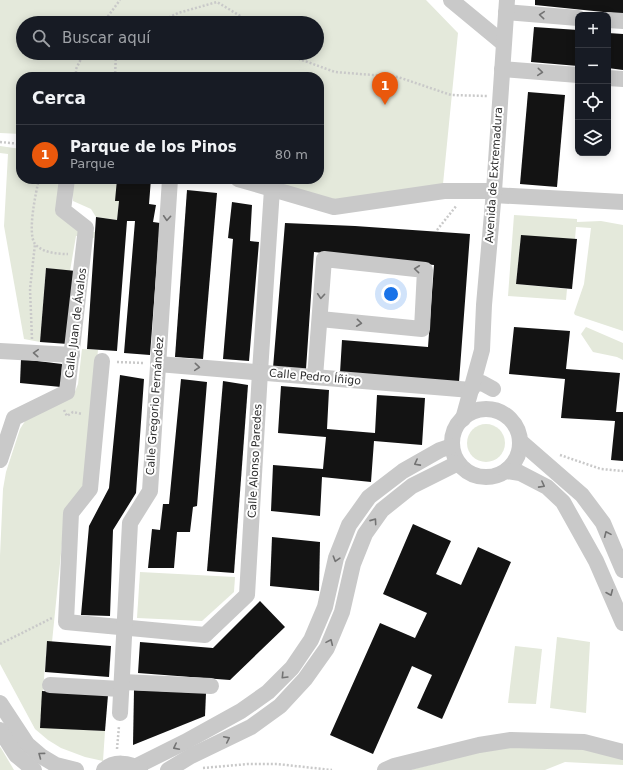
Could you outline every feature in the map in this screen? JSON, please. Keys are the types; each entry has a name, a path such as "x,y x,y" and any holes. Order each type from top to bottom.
{"street":[{"path":"451,0 503,43"},
{"path":"506,6 575,18"},
{"name":"Avenida de Extremadura","path":"482,350 506,6"},
{"path":"611,20 623,21"},
{"path":"502,69 575,75"},
{"path":"611,78 623,79"},
{"name":"Calle Juan de Ávalos","path":"0,460 14,418 67,392 84,258 86,228 63,210 66,184"},
{"name":"Calle Gregorio Fernández","path":"120,713 130,523 150,491 170,184"},
{"path":"255,184 334,207 444,191 468,191 623,202"},
{"name":"Calle Alonso Paredes","path":"66,616 124,628 205,634 247,595 272,189"},
{"path":"316,377 320,318 324,259 424,270 422,329 320,318"},
{"path":"482,350 500,412"},
{"path":"462,419 471,413 490,409 500,412 508,417 514,424 520,441 519,452 514,463 506,471 496,476 486,478 475,476 458,463 452,446 453,436 462,419 482,350"},
{"path":"0,351 72,355"},
{"path":"66,616 71,513 90,489 102,361"},
{"name":"Calle Pedro Íñigo","path":"158,364 471,390 475,384 482,383 493,389"},
{"path":"520,441 582,495 603,523 623,570"},
{"path":"110,767 126,763 137,768 242,712 268,692 292,668 311,640 325,607 336,558 341,545 350,525 369,497 403,471 440,450 452,446"},
{"path":"168,770 192,756 251,727 280,706 305,679 327,648 342,612 353,564 366,534 382,510 412,486 458,463"},
{"path":"506,471 520,474 547,487 563,502 596,561 623,623"},
{"path":"50,685 211,686"},
{"path":"0,703 27,744 41,756 56,765 76,770"},
{"path":"0,730 16,755 34,770"},
{"path":"385,770 394,766 479,745 512,740 584,742 623,752"}],"path":[{"path":"108,16 120,0"},
{"path":"172,16 217,1 241,16"},
{"path":"76,72 80,60"},
{"path":"115,72 116,60"},
{"path":"302,60 335,72 398,77 451,95 500,96"},
{"path":"0,142 16,144"},
{"path":"33,353 30,289 35,244 32,234 33,214 38,184"},
{"path":"437,230 468,191"},
{"path":"35,244 42,250 55,254 73,255 84,258"},
{"path":"102,361 158,364"},
{"path":"56,397 67,416 73,412 82,414 84,421 96,421"},
{"path":"559,454 601,469 623,471"},
{"path":"0,644 66,616"},
{"path":"110,767 120,713"},
{"path":"192,756 197,766 204,768 248,764 277,764 332,770"}],"shaded area":[{"path":"0,0 426,0 458,33 443,184 334,201 282,184 324,184 324,72 16,72 16,134 0,133"},
{"path":"0,146 16,148 16,184 63,184 79,230 95,232 94,238 76,236 70,271 46,268 40,342 24,339 4,226 8,154 0,153"},
{"path":"72,184 117,184 116,201 119,201 117,220 96,217 91,209 73,201"},
{"path":"514,215 577,219 577,222 601,221 623,225 623,331 575,315 574,313 584,284 591,228 576,227 575,239 521,236 516,284 567,289 566,300 508,296"},
{"path":"586,327 623,343 623,360 617,357 593,352 581,334"},
{"path":"82,349 98,350 84,490 65,514 52,642 47,642 40,727 105,731 103,761 85,757 61,748 48,740 35,729 0,664 0,556 3,489 6,472 20,429 27,418 74,394 78,384"},
{"path":"486,424 496,427 502,433 505,443 502,453 496,459 486,462 476,459 470,453 467,443 470,433 476,427"},
{"path":"140,572 235,577 234,592 202,621 137,618"},
{"path":"557,637 590,642 586,713 550,708"},
{"path":"515,646 542,649 536,704 508,703"},
{"path":"563,745 623,756 623,765 565,762 545,770 410,770 500,747"},
{"path":"0,747 1,748 14,770 0,770"}],"building":[{"path":"535,0 623,0 623,14 611,12 535,5"},
{"path":"534,27 575,30 575,66 531,62"},
{"path":"611,33 623,34 623,70 611,68"},
{"path":"528,92 565,95 557,187 520,184"},
{"path":"117,184 151,184 149,204 156,205 153,222 160,223 150,355 124,353 135,221 127,221 117,351 87,349 96,217 117,220 119,201 115,201"},
{"path":"187,190 217,193 203,359 175,357"},
{"path":"232,202 252,205 250,241 259,242 249,361 223,359 233,239 228,238"},
{"path":"285,223 470,234 459,382 340,373 342,340 428,347 434,265 314,252 306,369 273,368"},
{"path":"521,235 577,239 572,289 516,284"},
{"path":"46,268 76,271 68,344 40,342"},
{"path":"514,327 570,331 566,369 620,373 616,412 623,412 623,461 611,460 615,421 561,418 565,379 509,374"},
{"path":"21,359 62,364 61,387 20,383"},
{"path":"120,375 144,379 136,493 113,530 110,616 81,615 89,526 109,488"},
{"path":"181,379 207,382 197,506 193,507 190,532 177,532 174,568 148,568 152,529 160,530 163,504 169,504"},
{"path":"223,381 248,385 234,573 207,571"},
{"path":"281,386 329,390 327,429 375,433 377,395 425,398 422,445 374,441 371,482 322,477 320,516 271,511 273,465 323,469 326,437 278,433"},
{"path":"413,524 451,541 436,574 461,585 478,547 511,562 442,719 417,708 432,675 412,666 373,754 330,735 380,623 415,638 427,613 383,594"},
{"path":"272,537 320,542 319,591 270,586"},
{"path":"260,601 285,627 230,680 138,673 140,642 213,648"},
{"path":"47,641 111,646 109,677 45,672"},
{"path":"134,690 206,693 205,716 133,745"},
{"path":"42,691 108,695 105,731 40,728"}],"place":[{"name":"Parque de los Pinos","path":"385,105"}]}
